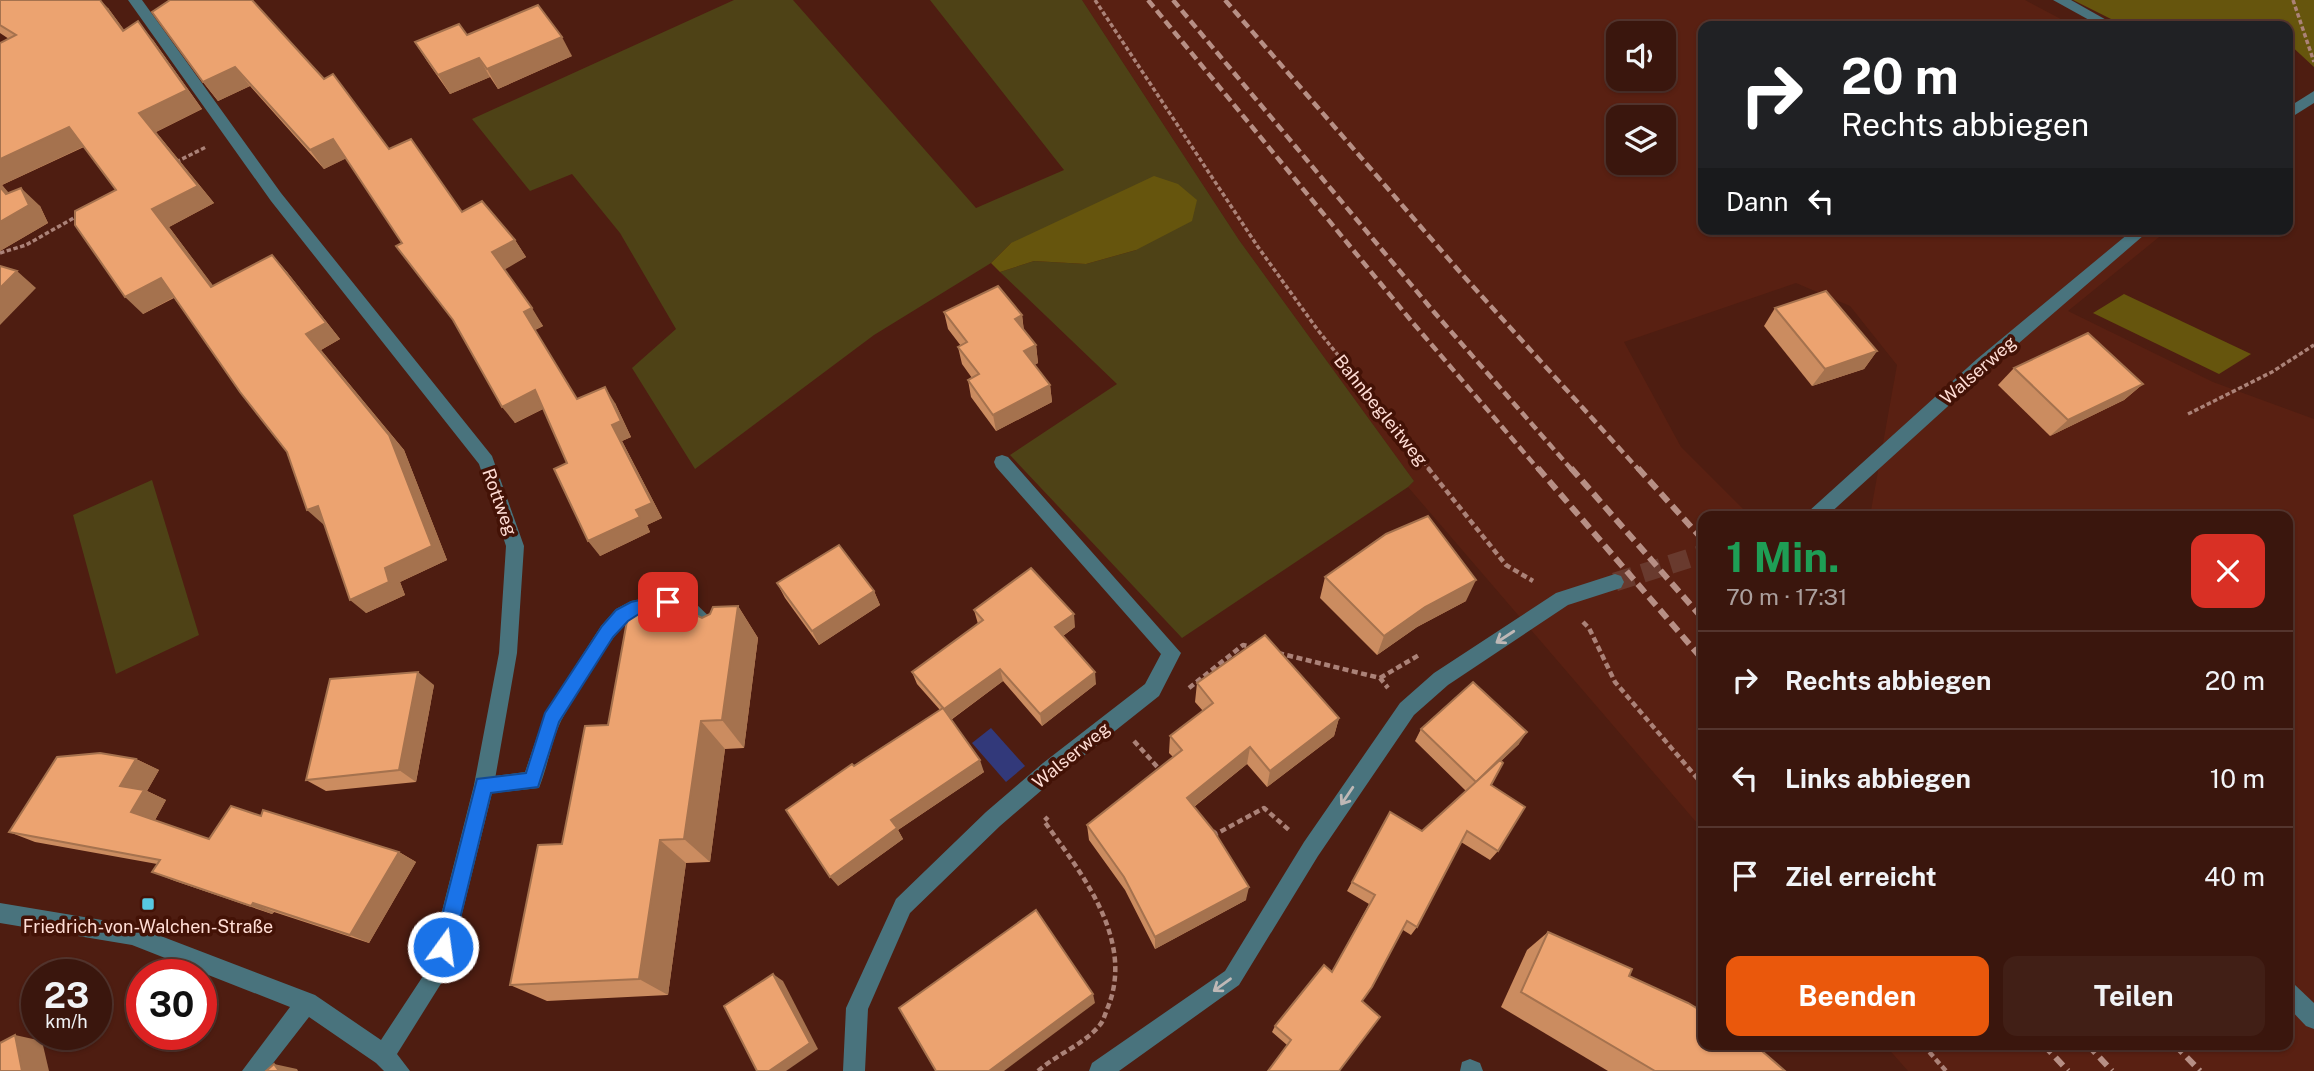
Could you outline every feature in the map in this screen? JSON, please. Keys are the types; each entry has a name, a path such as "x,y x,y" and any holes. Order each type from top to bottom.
{"street":[{"name":"Rottweg","path":"135,0 276,197 486,461 515,546 508,653 484,785 436,974 391,1063"},
{"path":"2060,0 2100,21"},
{"path":"2293,111 2314,96"},
{"name":"Walserweg","path":"1821,511 1983,364 2137,235"},
{"name":"Walserweg","path":"854,1071 857,1008 903,906 993,819 1050,770 1152,690 1172,653 1002,462"},
{"path":"1100,1071 1232,978 1311,849 1407,709 1441,679 1562,599 1615,582"},
{"path":"484,785 532,781 552,719 607,632 622,615 636,607 653,603 685,605 697,614 705,627 723,639"},
{"path":"0,913 132,935 307,1003 391,1063"},
{"path":"2293,997 2314,1018"},
{"path":"253,1071 307,1003"}],"path":[{"name":"Bahnbegleitweg","path":"1095,0 1258,247 1317,329 1506,565 1562,599 1589,628 1615,682 1698,779"},
{"path":"2293,0 2314,62"},
{"path":"174,163 231,134"},
{"path":"0,253 26,245 83,213"},
{"path":"2188,414 2272,372 2314,345"},
{"path":"1179,696 1243,645 1255,648"},
{"path":"1268,651 1380,678 1407,709"},
{"path":"1130,736 1164,775"},
{"path":"1207,824 1216,834 1264,808 1311,849"},
{"path":"1038,1071 1101,1024 1114,986 1116,951 1097,897 1044,821 1051,812"},
{"path":"1927,1050 1945,1071"}],"shaded area":[{"path":"734,0 793,0 976,208 1064,170 930,0 1082,0 1239,240 1414,481 1182,638 1010,455 1117,384 1000,272 1034,261 1086,264 1136,250 1011,243 991,263 874,335 695,469 632,368 676,329 620,233 572,174 530,191 472,119"},
{"path":"1082,0 2025,0 2065,21 1698,21 1698,235 2162,235 2068,311 2213,382 2314,419 2314,1071 1908,1071 1889,1050 2293,1050 2293,511 1871,511 1897,365 1850,306 1796,283 1624,342 1681,447 1745,511 1698,511 1698,824 1408,487 1414,481 1239,240"},
{"path":"2073,0 2314,0 2314,67 2293,48 2293,21 2115,21"},
{"path":"1154,176 1178,184 1197,200 1192,221 1136,250 1086,264 1034,261 1000,272 991,263 1011,243"},
{"path":"2124,294 2251,354 2219,374 2093,313"},
{"path":"152,480 199,635 116,674 73,515"},
{"path":"991,728 1025,766 1006,782 972,743"}],"building":[{"path":"0,0 100,0 123,31 138,21 187,90 139,113 198,186 152,209 211,287 272,255 326,323 306,334 389,435 432,546 385,568 389,582 350,600 318,506 307,510 287,452 240,392 161,278 125,297 75,225 75,211 116,190 69,127 0,159 0,43 16,35 0,25"},
{"path":"170,0 252,0 324,79 333,74 389,149 411,139 462,212 482,201 515,240 492,252 532,308 524,312 577,399 605,387 621,421 612,425 652,503 636,510 640,517 588,541 554,469 567,463 535,390 502,407 453,320 396,246 402,243 333,139 310,150 235,67 203,82 152,12"},
{"path":"538,5 562,37 487,69 479,58 438,75 415,42 459,24 467,35"},
{"path":"0,187 6,194 21,188 29,205 0,222"},
{"path":"0,266 17,271 0,288"},
{"path":"998,286 1022,315 1015,319 1036,345 1024,351 1050,385 993,415 968,380 979,374 958,347 967,342 944,312"},
{"path":"1826,291 1877,351 1825,369 1775,308"},
{"path":"2088,333 2143,384 2068,420 2014,368"},
{"path":"1428,516 1476,580 1425,607 1384,636 1325,577 1386,534"},
{"path":"839,545 874,591 812,631 777,583"},
{"path":"1031,568 1074,614 1055,627 1095,672 1040,714 1000,669 944,709 912,672 983,620 974,610"},
{"path":"738,606 722,720 701,721 684,839 660,840 639,979 510,985 538,845 562,844 585,726 608,725 629,610 681,608 702,618 710,614 713,607"},
{"path":"1265,635 1339,718 1270,771 1250,747 1187,798 1214,831 1249,887 1155,937 1124,877 1087,825 1182,750 1170,736 1213,703 1197,683"},
{"path":"418,672 399,770 306,780 330,679"},
{"path":"1473,682 1527,732 1476,782 1421,729"},
{"path":"943,708 980,760 891,820 897,828 830,877 786,810 852,764 854,766"},
{"path":"100,753 136,759 120,786 144,790 131,812 209,839 231,806 261,816 263,810 399,852 350,935 253,903 251,906 152,872 160,860 9,832 57,757"},
{"path":"1500,760 1503,763 1491,785 1525,807 1498,851 1467,831 1417,927 1407,921 1362,1001 1380,1017 1339,1071 1268,1071 1291,1040 1275,1026 1324,965 1332,972 1375,895 1352,882 1390,812 1422,831"},
{"path":"1036,910 1093,994 989,1071 936,1071 899,1008"},
{"path":"1548,932 1632,969 1629,976 1698,1009 1698,1050 1761,1050 1785,1071 1655,1071 1521,992"},
{"path":"773,974 810,1043 769,1071 757,1071 724,1006"},
{"path":"15,1035 22,1071 0,1071 0,1043"},
{"path":"274,1064 279,1071 266,1071"}],"tunnel":[{"path":"1615,582 1698,556"}],"railway":[{"path":"1148,0 1413,323 1539,470"},
{"path":"1173,0 1434,312 1572,470"},
{"path":"1225,0 1459,271 1639,470"},
{"path":"1538,468 1698,654"},
{"path":"1571,468 1698,613"},
{"path":"1638,468 1698,534"},
{"path":"2049,1050 2068,1071"},
{"path":"2093,1050 2112,1071"},
{"path":"2180,1050 2200,1071"}],"place":[{"name":"Friedrich-von-Walchen-Straße","path":"148,904"}],"route":[{"path":"443,947 484,785 532,781 552,719 607,632 622,615 636,607 668,602"}]}
